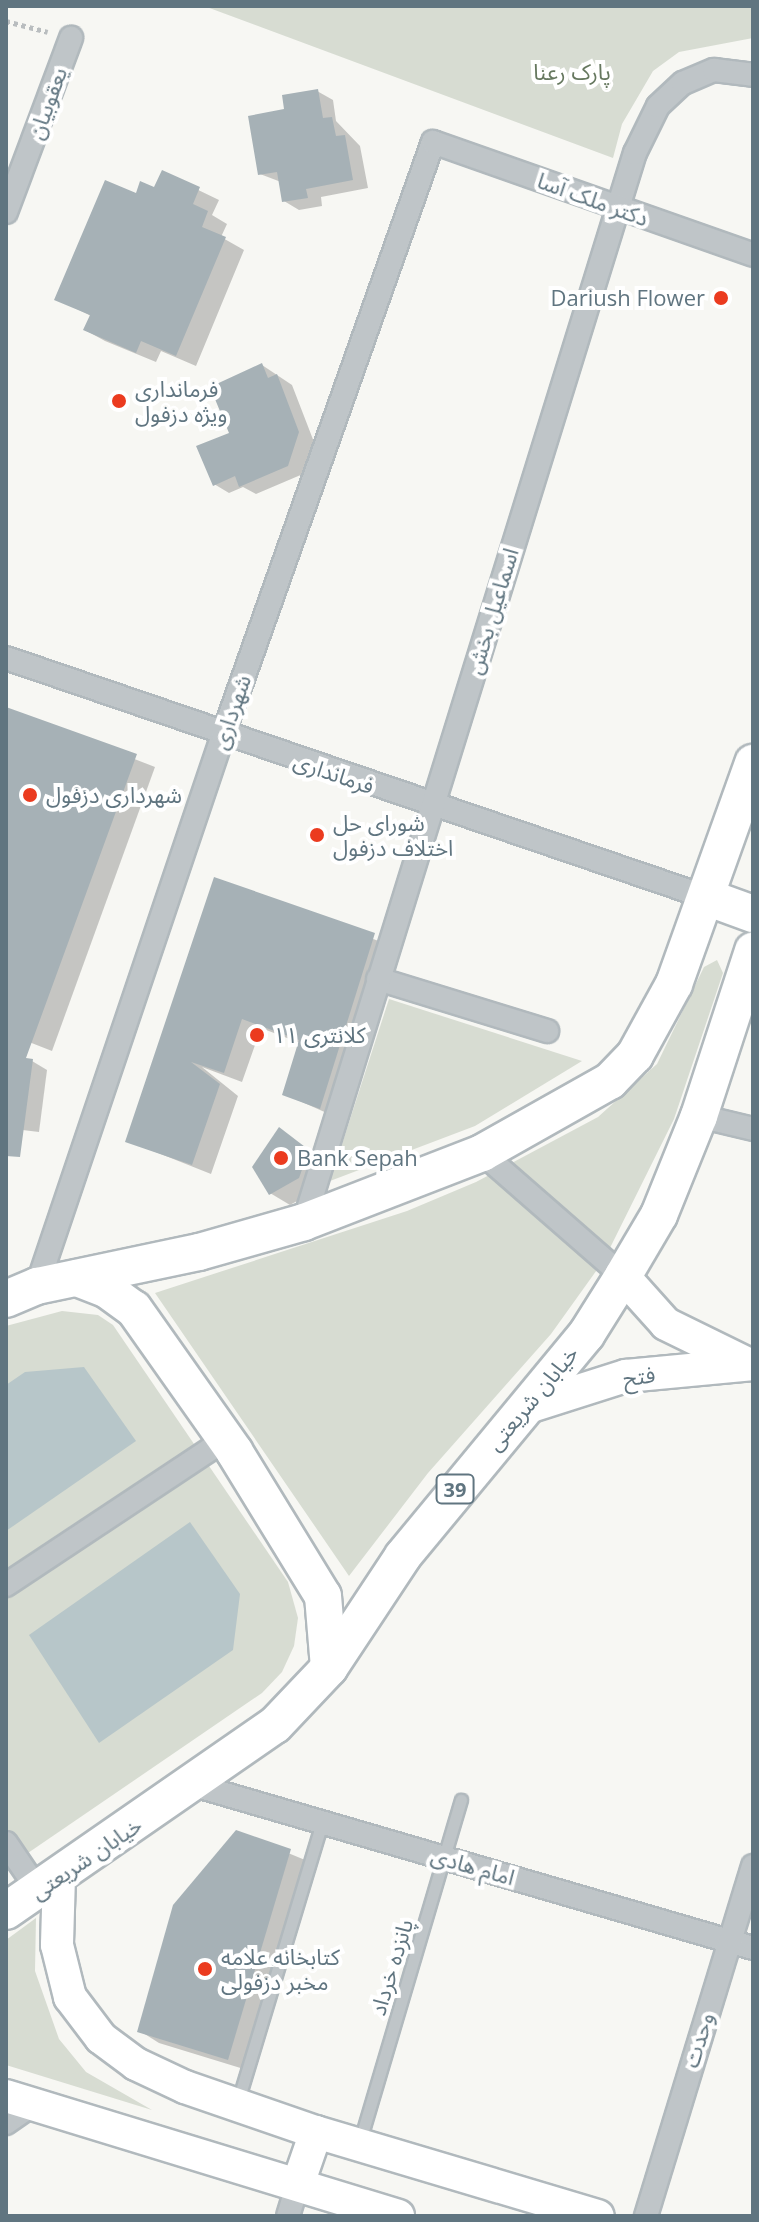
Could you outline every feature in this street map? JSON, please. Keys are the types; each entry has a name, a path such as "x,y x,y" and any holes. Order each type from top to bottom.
{"main road":[{"path":"22,1292 304,1222 482,1153 599,1088 635,1055 674,984 709,898 753,763"},
{"path":"709,898 753,914"},
{"name":"خیابان شریعتی","path":"6,1911 194,1785 275,1725 329,1668 403,1556 586,1335 623,1276 659,1215 699,1116 753,951"},
{"path":"623,1276 666,1324 751,1364"},
{"path":"77,1278 106,1289 134,1309 226,1439 311,1570 326,1611 329,1668"},
{"name":"فتح","path":"528,1407 626,1376 751,1364"},
{"path":"49,1883 57,1945 70,1997 101,2038 136,2064 237,2105 316,2132 598,2216"},
{"path":"21,2099 398,2216"},
{"path":"298,2184 316,2132"}],"street":[{"name":"یعقوبیان","path":"6,212 71,38"},
{"name":"اسماعیل بخش","path":"304,1222 615,207 635,153 666,98 683,83 714,70 753,75"},
{"name":"دکتر ملک آسا","path":"433,142 753,255"},
{"name":"شهرداری","path":"22,1292 433,142"},
{"name":"فرمانداری","path":"6,658 223,735 709,898"},
{"path":"378,979 547,1031"},
{"path":"699,1116 753,1129"},
{"path":"482,1153 623,1276"},
{"path":"6,1585 226,1439"},
{"name":"امام هادی","path":"194,1785 753,1948"},
{"path":"6,1843 49,1883"},
{"name":"وحدت","path":"646,2216 753,1866"},
{"path":"6,2123 21,2099"},
{"path":"288,2216 298,2184"}],"lane":[{"name":"پانزده خرداد","path":"359,2144 461,1800"},
{"path":"237,2105 322,1822"}],"path":[{"path":"6,21 71,38"}],"green space":[{"name":"پارک رعنا","path":"204,6 753,6 753,38 679,52 653,71 622,124 613,158"},
{"path":"717,960 723,973 674,1119 604,1260 551,1334 428,1473 349,1576 155,1293 407,1211 476,1182 598,1117 657,1064 704,967"},
{"path":"389,999 582,1061 475,1126 330,1181"},
{"path":"62,1311 98,1315 113,1325 288,1582 298,1618 294,1646 282,1672 262,1693 6,1868 6,1326"},
{"path":"36,1918 35,1971 59,2039 86,2072 152,2110 6,2065 6,1940"}],"shaded area":[{"path":"84,1367 136,1441 6,1531 6,1385 25,1372"},
{"path":"190,1522 240,1594 233,1650 99,1743 29,1635"}],"building":[{"path":"318,89 323,118 332,117 336,136 345,135 353,180 306,189 308,198 282,202 277,172 258,175 248,116 284,109 282,95"},
{"path":"162,170 200,187 193,204 208,211 202,227 226,237 176,356 141,341 136,353 83,330 90,315 54,300 105,180 136,193 140,181 154,187"},
{"path":"262,363 268,378 277,374 299,432 288,466 239,487 235,476 213,486 196,446 229,433 210,387"},
{"path":"6,707 137,754 26,1058 33,1059 20,1157 6,1156"},
{"path":"214,877 375,933 320,1109 282,1095 299,1040 242,1019 224,1073 191,1062 220,1084 192,1165 125,1142"},
{"name":"Bank Sepah","path":"279,1127 309,1150 299,1178 269,1195 252,1167"},
{"name":"کتابخانه علامه مخبر دزفولی","path":"236,1830 291,1849 228,2060 137,2032 173,1905"}],"place":[{"name":"Dariush Flower","path":"721,298"},
{"name":"فرمانداری ویژه دزفول","path":"119,401"},
{"name":"شهرداری دزفول","path":"30,795"},
{"name":"شورای حل اختلاف دزفول","path":"317,835"},
{"name":"کلانتری ۱۱","path":"257,1035"},
{"name":"Bank Sepah","path":"281,1158"},
{"name":"کتابخانه علامه مخبر دزفولی","path":"205,1969"}]}
